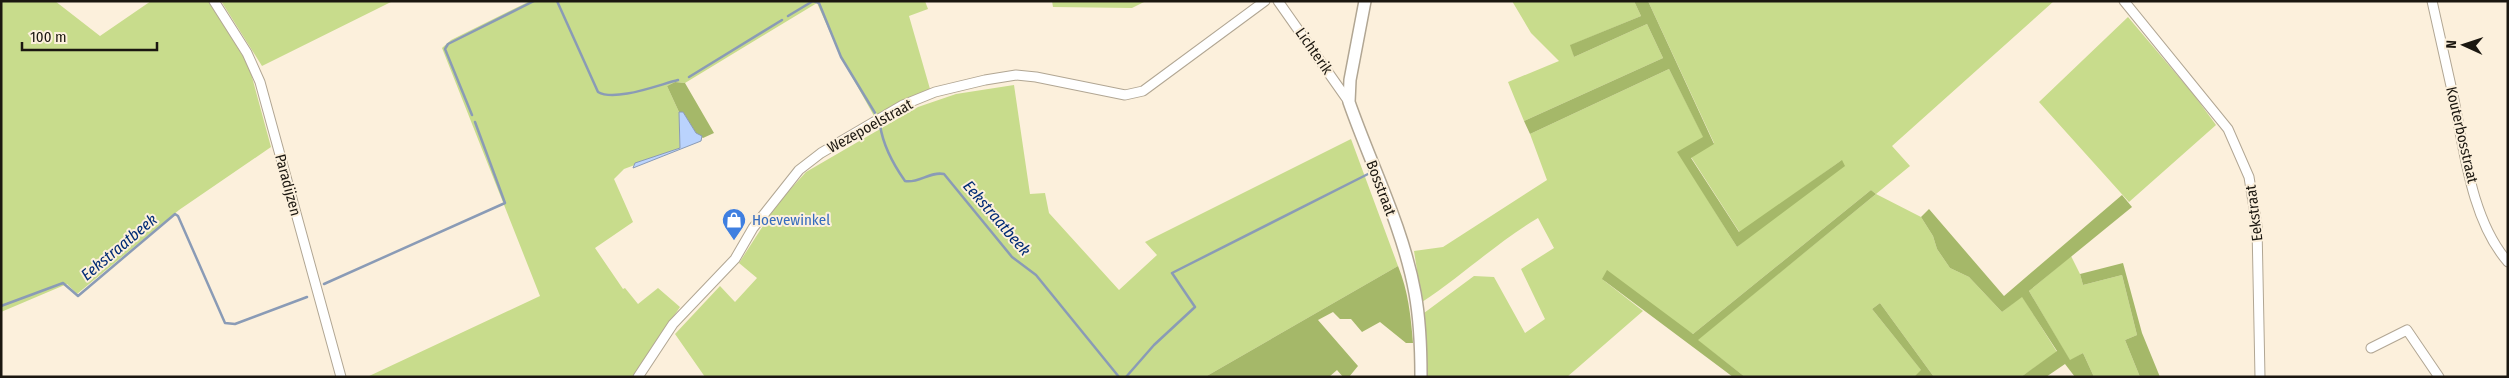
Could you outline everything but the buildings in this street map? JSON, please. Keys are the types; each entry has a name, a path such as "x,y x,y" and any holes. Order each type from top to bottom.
{"street":[{"name":"Paradijzen","path":"214,1 247,53 260,82 341,377"},
{"name":"Wezepoelstraat","path":"638,377 673,324 735,259 753,228 777,196 799,170 828,149 903,105 935,92 985,80 1023,76 1125,95 1143,91 1266,1"},
{"name":"Lichterik","path":"1278,1 1349,102"},
{"name":"Bosstraat","path":"1365,1 1350,80 1349,102 1401,242 1415,293 1420,337 1421,377"},
{"name":"Eekstraat","path":"2124,1 2228,128 2250,177 2257,226 2260,377"},
{"name":"Kouterbosstraat","path":"2432,1 2463,146 2483,220 2501,254 2508,262"},
{"path":"2371,348 2407,330 2439,377"}],"green space":[{"path":"1,1 55,1 100,36 151,1 209,1 249,66 271,147 179,210 77,294 67,284 1,312"},
{"path":"221,1 393,1 262,66"},
{"path":"530,1 925,1 928,9 909,16 930,89 874,116 841,57 817,3 685,83 675,82 667,86 679,112 680,148 624,169 614,179 633,222 595,248 623,289 625,288 638,304 658,288 680,307 632,377 367,377 540,296 442,48 451,40"},
{"path":"1052,1 1146,1 1132,8 1053,7"},
{"path":"1512,1 1634,1 1641,16 1571,45 1574,57 1647,24 1663,58 1524,121 1508,82 1559,61 1531,33"},
{"path":"1634,1 1648,1 1714,144 1691,158 1739,232 1842,160 1845,166 1737,247 1677,152 1703,137 1669,69 1530,134 1524,121 1663,58 1647,24 1574,57 1570,45 1641,16"},
{"path":"1648,1 2054,1 1892,146 1910,166 1876,194 1871,190 1693,334 1602,279 1643,311 1567,377 1427,377 1424,313 1474,276 1494,277 1525,333 1545,319 1521,269 1554,248 1538,218 1523,227 1422,302 1414,251 1443,247 1547,180 1530,134 1669,69 1704,138 1678,152 1737,247 1842,160 1740,233 1691,157 1714,143"},
{"path":"2128,17 2194,95 2216,125 2129,202 2039,102"},
{"path":"675,82 685,83 714,133 703,138 696,133 683,112 679,112 667,86"},
{"path":"1014,85 1030,194 1045,193 1049,213 1119,290 1157,255 1145,242 1351,139 1398,266 1205,377 705,377 675,334 720,286 735,302 757,278 739,263 777,204 806,172 918,107 956,94"},
{"path":"1871,190 1876,194 1698,340 1745,377 1733,377 1602,279 1607,270 1693,334"},
{"path":"1876,194 1921,217 1933,236 1937,249 1950,268 1969,277 2002,312 2022,296 2057,352 2021,377 1934,377 1880,303 1872,309 1922,371 1914,377 1745,377 1697,340"},
{"path":"2122,195 2132,207 2029,291 2070,360 2083,353 2094,377 2075,377 2065,364 2046,377 2021,377 2057,351 2022,297 2002,312 1969,277 1950,268 1937,249 1933,236 1921,217 1929,209 2004,296"},
{"path":"2071,256 2083,285 2122,275 2137,335 2125,340 2140,377 2094,377 2083,353 2070,361 2029,291"},
{"path":"2123,263 2142,333 2160,377 2140,377 2125,340 2137,335 2122,275 2083,285 2080,274"},
{"path":"1398,266 1407,294 1413,343 1406,343 1380,322 1362,332 1351,319 1340,319 1333,312 1318,320 1358,366 1349,377 1343,377 1337,370 1329,377 1205,377"},
{"path":"1880,303 1934,377 1914,377 1921,370 1872,309"}],"water":[{"path":"679,112 683,112 696,133 702,136 701,141 633,168 635,163 680,148"}],"waterway":[{"name":"Eekstraatbeek","path":"472,115 445,49 448,44 534,1"},
{"name":"Eekstraatbeek","path":"557,1 598,92 605,95 626,94 678,80"},
{"name":"Eekstraatbeek","path":"788,16 813,1 819,3 841,57 875,113"},
{"name":"Eekstraatbeek","path":"689,77 782,20"},
{"name":"Eekstraatbeek","path":"324,284 505,203 475,122"},
{"name":"Eekstraatbeek","path":"880,125 883,140 889,154 905,181 915,181 934,174 944,174 1012,257 1036,275 1119,377"},
{"path":"1126,377 1154,345 1195,307 1172,273 1368,174"},
{"name":"Eekstraatbeek","path":"1,306 63,283 78,296 175,214 178,216 225,323 235,324 307,297"}],"place":[{"name":"Hoevewinkel","path":"734,241"}]}
